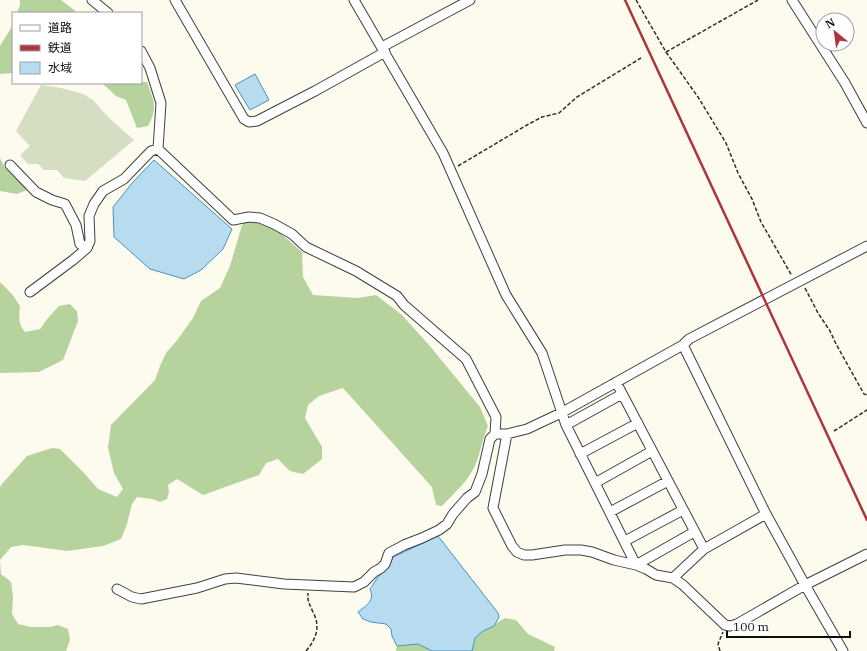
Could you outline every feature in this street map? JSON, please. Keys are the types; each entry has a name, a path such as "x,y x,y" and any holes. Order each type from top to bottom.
{"street":[{"path":"92,0 107,12"},
{"path":"175,0 244,119 249,122 257,121 315,91 470,0"},
{"path":"354,0 443,153 506,295 542,353 566,425 636,564"},
{"path":"792,0 845,83 867,123"},
{"path":"142,53 150,68 161,103 158,149"},
{"path":"30,292 73,260 86,248 90,241 89,216 94,204 103,191 124,179 151,151 158,149"},
{"path":"117,589 132,597 140,599 197,588 225,579 236,578 310,586 354,587 359,585 385,564 389,553 439,530 447,524 467,498 475,492 482,474 490,439 495,434 496,417 466,360 404,305 397,296 356,271 306,247 292,234 274,224 260,218 249,217 233,220 158,149"},
{"path":"10,165 36,192 52,200 65,204 76,225 80,244 86,248"},
{"path":"495,434 506,434 527,429 561,413 683,345 689,339 799,283 867,246"},
{"path":"683,345 766,514 805,586 843,651"},
{"path":"616,382 704,549"},
{"path":"566,425 622,394"},
{"path":"580,454 638,423"},
{"path":"506,434 493,508 512,546 517,552 524,555 532,555 565,550 581,550 592,552 614,560 636,564 646,568 656,575 673,578 683,585 727,626 737,624 805,586 867,554"},
{"path":"595,483 652,451"},
{"path":"610,512 668,481"},
{"path":"625,541 683,510"},
{"path":"673,578 704,549 766,514"},
{"path":"636,564 694,532"}],"path":[{"path":"636,0 666,52 698,97 726,143 738,174 752,199 762,222 830,330 836,344 864,394 867,395"},
{"path":"666,52 758,0"},
{"path":"451,170 542,117 559,113 577,97 641,58"},
{"path":"834,431 867,410"},
{"path":"306,651 315,639 317,631 314,614 308,598 310,586"},
{"path":"720,651 718,644 727,626"}],"green space":[{"path":"20,0 61,0 77,12 17,12"},
{"path":"12,27 12,73 0,74 0,46"},
{"path":"142,82 147,82 154,104 153,114 148,126 137,128 126,100 116,96 103,84 142,84"},
{"path":"41,85 61,88 83,94 93,100 110,119 134,140 85,181 64,178 57,170 44,170 38,164 28,164 20,155 30,146 16,131"},
{"path":"0,158 5,168 23,183 27,190 17,194 0,191"},
{"path":"249,220 262,221 279,232 302,252 303,277 313,295 358,298 376,295 402,315 480,407 488,426 474,468 462,485 442,506 436,505 432,487 343,388 319,396 308,405 305,418 322,447 322,459 303,474 290,471 278,459 266,463 259,475 203,495 177,479 168,485 169,492 167,499 160,502 152,499 137,497 132,504 127,524 121,539 103,546 67,551 23,545 11,547 0,560 0,488 27,456 52,448 60,449 98,489 117,497 123,489 114,473 108,448 111,425 155,380 166,353 193,318 201,301 220,288 230,266 242,225"},
{"path":"0,282 12,294 20,306 20,323 25,332 40,329 59,306 70,304 77,311 78,321 63,360 39,372 0,373"},
{"path":"0,560 1,574 11,582 13,597 12,614 18,624 31,627 50,627 58,625 68,629 70,640 66,651 0,651"},
{"path":"505,618 516,620 528,634 555,647 554,651 472,651 475,638 477,636"},
{"path":"418,644 432,651 396,651 397,646"}],"water":[{"path":"255,74 269,100 250,110 235,85"},
{"path":"154,160 232,229 223,249 201,270 184,279 150,269 114,237 113,207 133,182"},
{"path":"438,536 498,613 499,617 494,626 483,631 475,638 472,651 432,651 418,644 397,646 392,636 391,629 386,624 371,622 363,619 358,612 371,600 372,597 370,589 378,577 388,568 393,557"}],"railway":[{"path":"625,0 867,520"}]}
